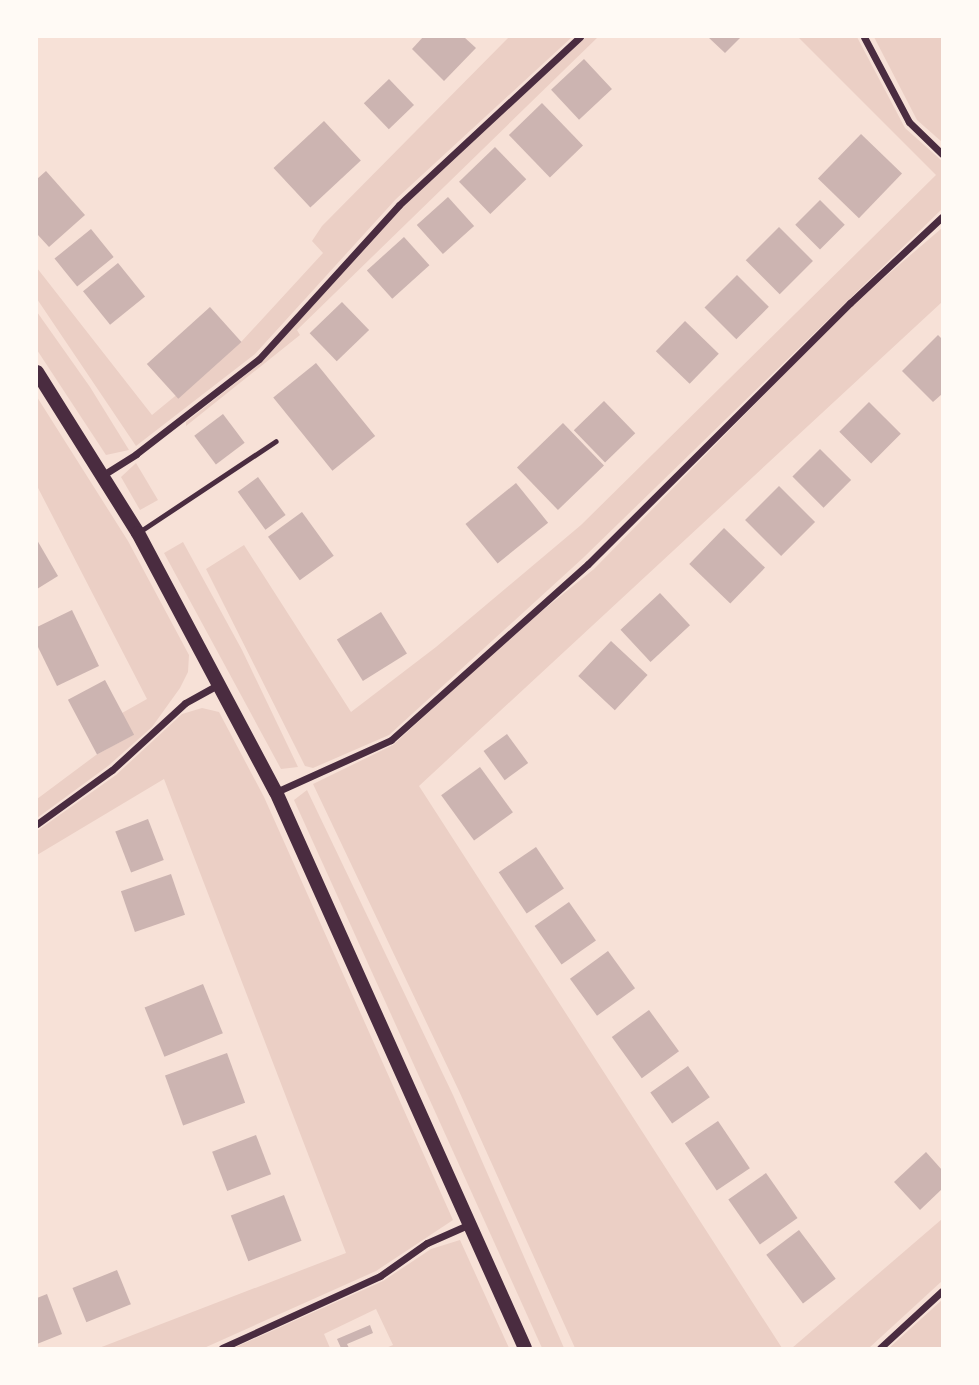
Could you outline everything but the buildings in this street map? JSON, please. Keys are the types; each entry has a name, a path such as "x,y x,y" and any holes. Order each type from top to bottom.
{"main road":[{"path":"37,372 138,533 276,792 525,1348"}],"street":[{"path":"103,475 136,454 259,359 399,205 580,37"},
{"path":"864,37 909,122 942,155"},
{"path":"276,792 391,740 588,564 850,303 942,217"},
{"path":"37,824 112,770 185,703 220,684"},
{"path":"222,1348 380,1276 427,1243 470,1224"},
{"path":"880,1348 942,1291"}],"lane":[{"path":"138,533 276,441"}],"shaded area":[{"path":"509,37 572,37 396,199 255,354 136,446 37,299 37,268 152,415 241,342 323,253 312,241 322,226"},
{"path":"586,37 598,37 297,330 300,335 186,426 186,422 262,362 401,208"},
{"path":"798,37 857,37 905,128 942,161 942,209 583,558 389,735 313,768 305,766 206,569 244,545 351,712 436,647 581,525 936,175"},
{"path":"874,37 942,37 942,142 917,120"},
{"path":"942,228 942,302 419,786 782,1348 575,1348 459,1091 313,784 393,745 516,632 594,569 850,307"},
{"path":"37,312 90,387 129,450 106,455 37,350"},
{"path":"37,397 128,541 189,655 188,672 180,688 152,727 108,766 37,818 37,799 96,755 133,735 122,713 147,699 37,486"},
{"path":"136,463 158,500 140,510 121,477"},
{"path":"183,542 242,650 298,767 281,769 164,553"},
{"path":"202,708 219,712 264,797 453,1220 376,1271 204,1348 99,1348 346,1253 164,779 37,855 37,831 116,775 182,714"},
{"path":"307,790 453,1095 564,1348 542,1348 294,800"},
{"path":"942,1219 942,1281 869,1348 792,1348"},
{"path":"460,1240 509,1348 386,1348 393,1345 376,1309 324,1334 330,1348 234,1348 383,1281 431,1249"},
{"path":"942,1300 942,1348 889,1348"}]}
